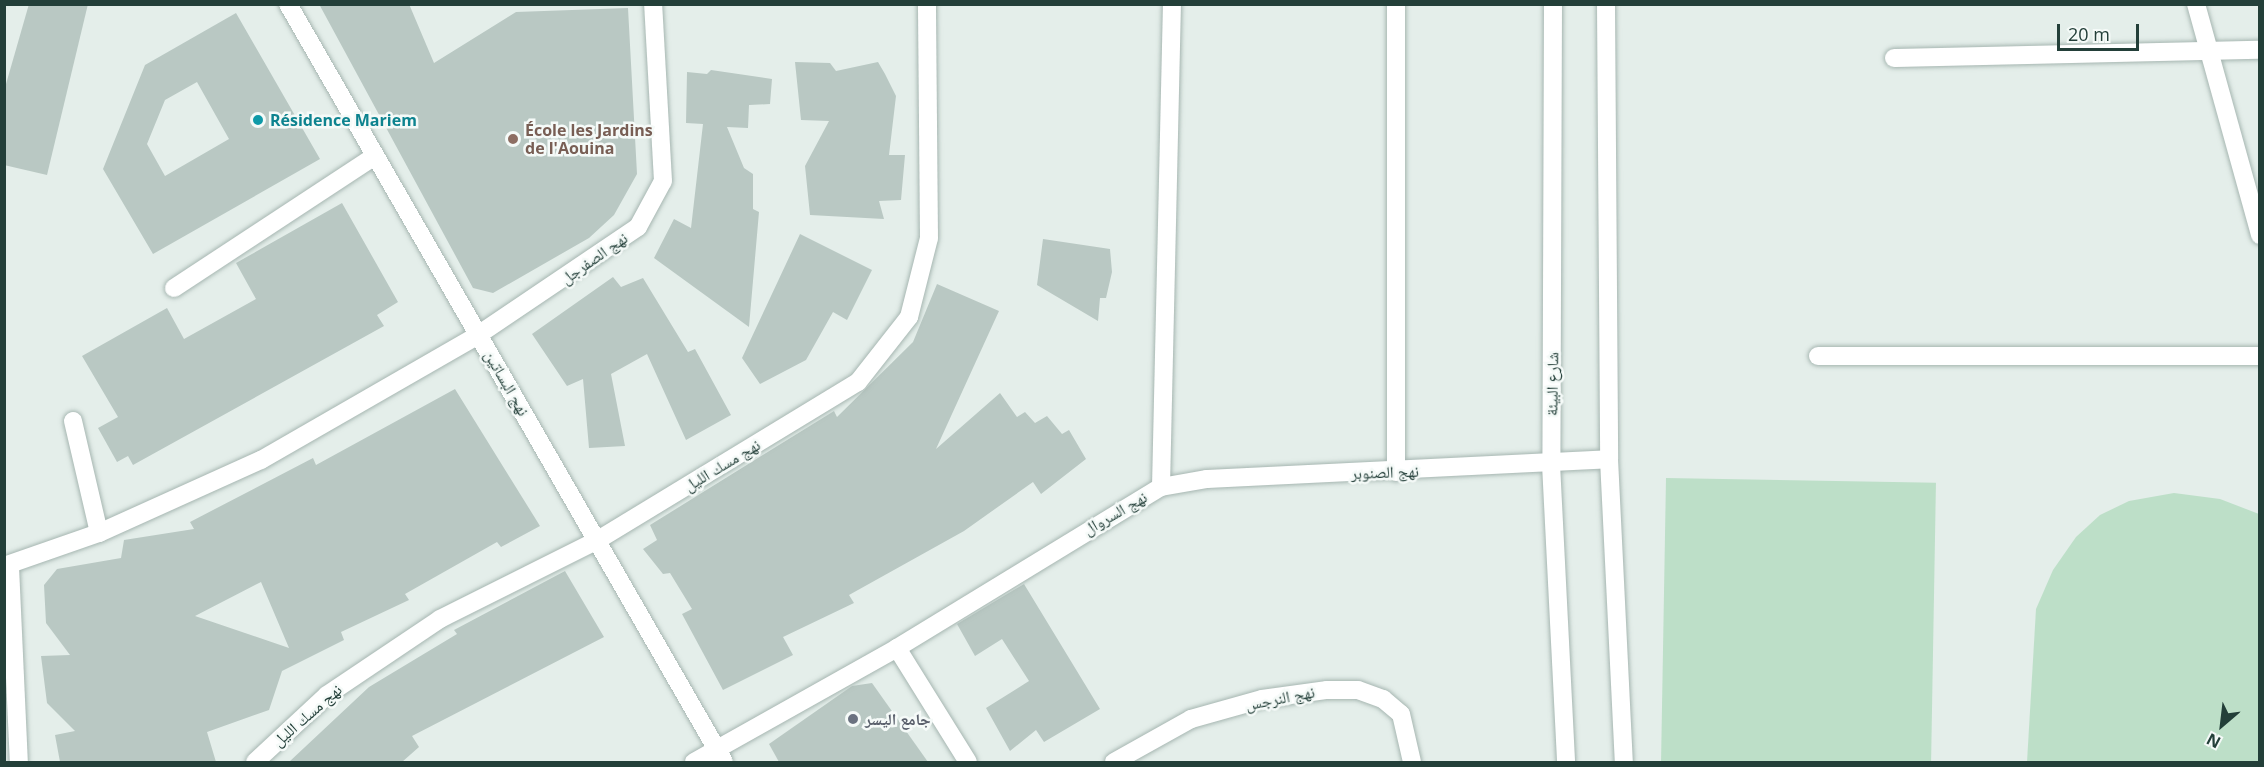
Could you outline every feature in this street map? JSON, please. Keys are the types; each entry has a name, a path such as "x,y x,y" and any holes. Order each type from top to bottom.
{"street":[{"name":"نهج البساتين","path":"288,4 598,540 720,756"},
{"name":"نهج الصفرجل","path":"7,566 99,533 261,460 478,335 612,249 638,227 663,181 653,4"},
{"name":"نهج مسك الليل","path":"255,762 327,694 440,619 598,540 858,382 909,317 929,238 927,4"},
{"name":"نهج السروال","path":"694,762 720,756 1161,487 1172,4"},
{"path":"1396,4 1396,472"},
{"name":"شارع البيئة","path":"1553,4 1551,464 1566,762"},
{"path":"1606,4 1609,459 1624,762"},
{"path":"2196,4 2259,235"},
{"path":"1894,58 2259,50"},
{"path":"174,288 375,156"},
{"path":"1818,356 2259,356"},
{"path":"73,421 99,533"},
{"name":"نهج الصنوبر","path":"1161,487 1207,479 1396,472 1609,459"},
{"path":"7,566 19,762"},
{"path":"897,648 968,762"},
{"name":"نهج النرجس","path":"1114,762 1191,719 1262,699 1338,690 1383,699 1401,714 1412,762"}],"green space":[{"path":"1666,478 1936,483 1931,762 1661,762"},
{"path":"2174,493 2220,499 2259,514 2259,762 2027,762 2036,609 2053,570 2076,537 2100,515 2129,501"}],"building":[{"path":"29,4 88,4 47,175 4,165 4,91"},
{"name":"École les Jardins de l'Aouina","path":"319,4 409,4 434,63 516,12 628,8 637,174 614,215 589,238 493,293 473,288"},
{"name":"Résidence Mariem","path":"236,13 320,159 153,254 103,169 145,65","holes":["197,82 229,139 165,176 147,144 165,100"]},
{"path":"795,62 830,63 836,71 878,62 885,74 896,96 889,155 905,155 901,200 879,201 884,219 810,215 805,166 829,121 801,120"},
{"path":"711,70 772,79 770,104 749,105 748,128 727,127 744,168 753,174 753,209 759,212 749,327 654,258 674,219 691,228 703,124 686,123 687,72 707,74"},
{"path":"342,203 398,302 377,315 384,326 133,465 128,456 117,462 98,428 118,417 82,356 167,308 184,339 256,299 236,263"},
{"path":"800,234 872,270 847,320 833,312 806,360 760,384 742,358"},
{"path":"1043,239 1110,249 1112,272 1106,298 1100,298 1098,321 1037,285"},
{"path":"613,277 621,287 643,278 688,352 695,349 731,415 686,440 647,354 611,374 625,446 589,448 583,379 567,386 532,334"},
{"path":"937,284 999,311 936,449 1000,393 1017,417 1025,412 1035,423 1047,416 1062,434 1069,430 1086,459 1041,494 1033,482 964,531 849,595 854,603 783,637 793,655 723,690 682,614 692,609 670,573 663,574 643,549 657,540 650,525 834,411 837,417 913,342"},
{"path":"455,389 540,526 501,547 497,542 405,594 409,600 341,632 344,640 282,671 269,710 207,732 216,762 60,762 55,735 75,731 47,703 41,656 70,655 46,623 44,585 57,569 121,558 124,540 194,529 190,522 313,458 316,465","holes":["261,582 289,648 195,616"]},
{"path":"565,571 604,637 412,736 419,747 402,762 289,762 369,687 457,634 454,630"},
{"path":"1024,584 1100,709 1044,742 1036,730 1010,751 986,708 1029,681 1002,639 975,656 957,624"},
{"name":"جامع اليسر","path":"872,683 928,762 779,762 769,744 852,686"}],"place":[{"name":"Résidence Mariem","path":"258,120"},
{"name":"École les Jardins de l'Aouina","path":"513,139"},
{"name":"جامع اليسر","path":"853,719"}]}
